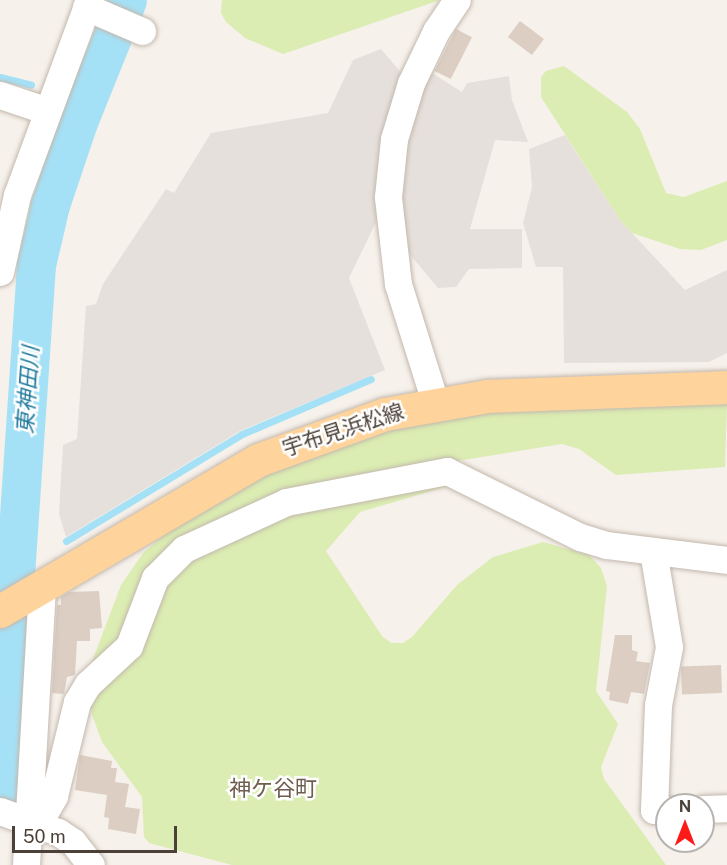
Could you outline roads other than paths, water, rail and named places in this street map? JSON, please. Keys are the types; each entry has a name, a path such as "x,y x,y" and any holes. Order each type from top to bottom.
{"main road":[{"name":"宇布見浜松線","path":"0,611 258,460 361,421 435,402 514,394 727,387"}],"street":[{"path":"435,402 398,284 388,197 394,140 411,83 436,31 457,0"},
{"path":"0,272 14,206 45,110 88,6 142,31"},
{"path":"0,94 45,110"},
{"path":"18,817 46,810 54,796 77,702 88,684 129,646 155,578 184,549 286,501 447,471 580,537 653,551 727,560"},
{"path":"653,551 669,647 658,705 655,810"},
{"path":"26,865 18,817 40,586"},
{"path":"18,817 73,842 91,865"}],"waterway":[{"name":"東神田川","path":"0,796 36,265 50,205 78,122 127,0"},
{"path":"0,77 31,85"},
{"path":"66,541 242,434 371,379"},
{"path":"16,538 29,539"}],"district":[{"name":"神ケ谷町","path":"273,789"}]}
